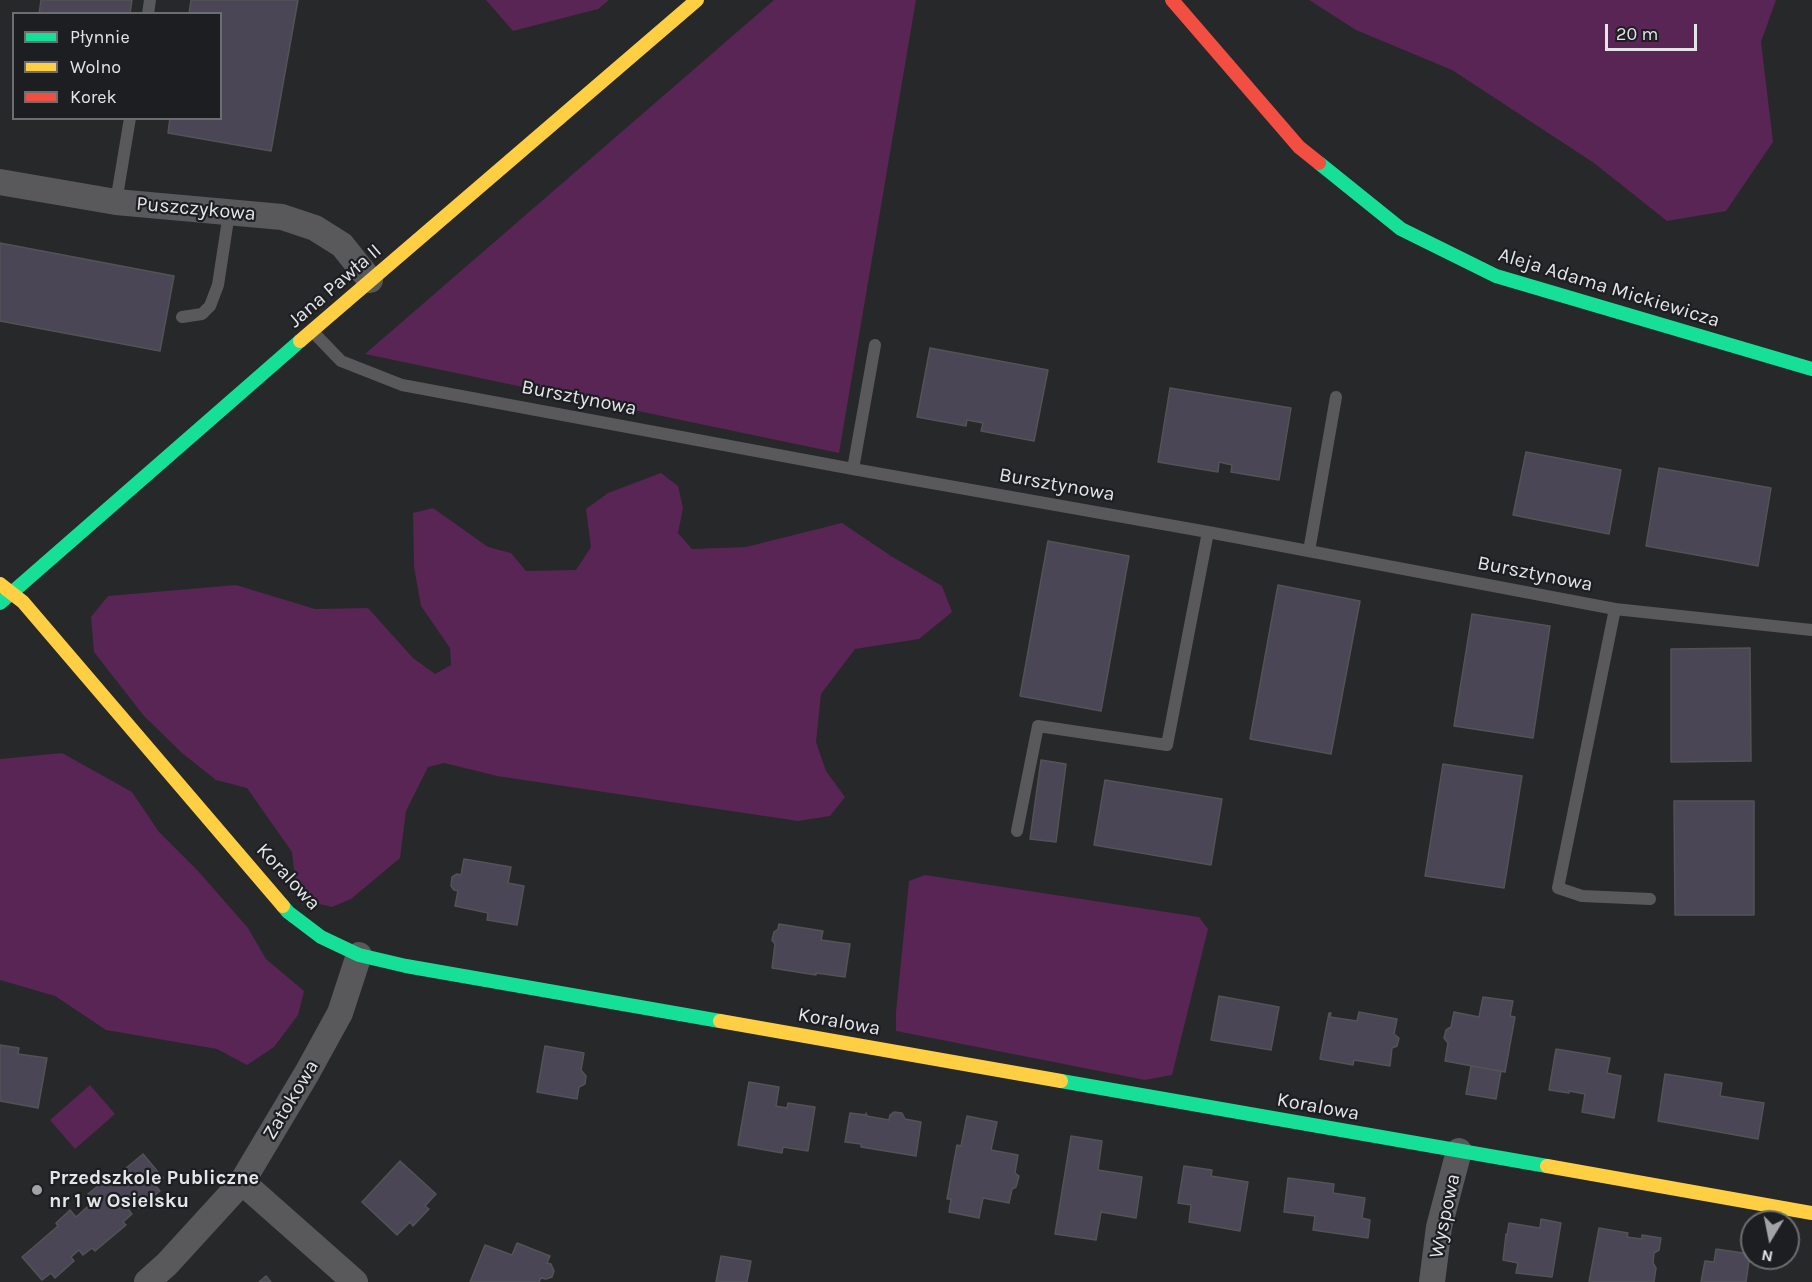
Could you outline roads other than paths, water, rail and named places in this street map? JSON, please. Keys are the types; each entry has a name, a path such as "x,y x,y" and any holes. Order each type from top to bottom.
{"street":[{"name":"Jana Pawła II","path":"0,603 6,589 312,331 697,0"},
{"name":"Aleja Adama Mickiewicza","path":"1172,0 1299,147 1401,229 1496,276 1812,369"},
{"name":"Puszczykowa","path":"0,182 116,202 282,218 315,228 342,246 370,280"},
{"name":"Koralowa","path":"6,589 23,602 288,912 321,937 359,955 406,966 1812,1213"},
{"name":"Zatokowa","path":"147,1282 167,1264 242,1182 340,1013 359,955"},
{"name":"Wyspowa","path":"1432,1282 1439,1227 1459,1151"},
{"path":"242,1182 355,1282"}],"lane":[{"path":"116,202 130,120"},
{"path":"182,317 202,314 210,306 218,285 229,213"},
{"name":"Bursztynowa","path":"312,331 341,361 402,385 1208,532 1615,609 1812,630"},
{"path":"853,469 875,345"},
{"path":"1310,551 1336,397"},
{"path":"1017,831 1038,726 1167,745 1208,532"},
{"path":"1615,609 1558,888 1582,896 1650,899"}],"place":[{"name":"Przedszkole Publiczne nr 1 w Osielsku","path":"37,1190"}]}
